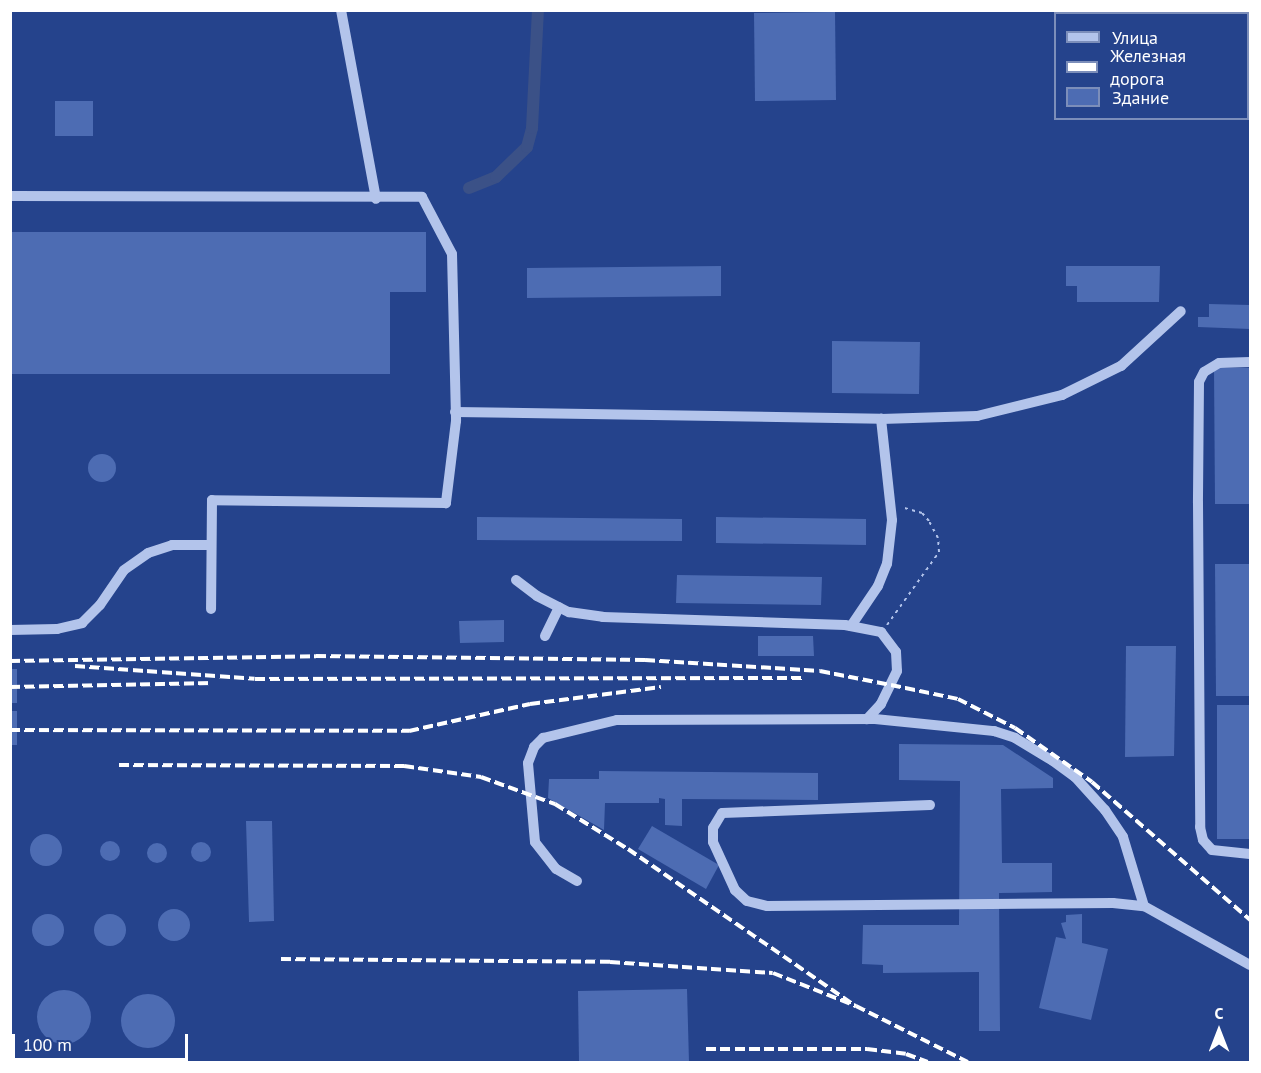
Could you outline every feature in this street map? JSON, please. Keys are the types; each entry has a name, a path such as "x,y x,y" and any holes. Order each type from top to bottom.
{"lane":[{"path":"341,10 376,199"},
{"path":"10,196 376,199 422,197 452,254 455,412 446,503 212,500 211,609"},
{"path":"455,412 881,419 977,416 1062,395 1121,366 1181,311"},
{"path":"1251,362 1219,363 1204,372 1199,382 1198,503 1200,827 1203,840 1212,850 1251,854"},
{"path":"851,626 879,586 887,564 890,493 881,419"},
{"path":"10,630 57,629 82,623 100,605 124,570 148,553 172,545 211,546"},
{"path":"516,580 559,607 603,617 851,626 881,632 896,652 897,671 881,704 867,719"},
{"path":"545,636 559,607"},
{"path":"577,881 556,869 535,842 528,763 534,747 543,738 617,720 867,719 994,730 1053,761 1075,777 1105,810 1123,837 1143,906"},
{"path":"930,805 722,813 713,828 713,842 735,890 747,901 767,906 1113,903 1143,906 1251,965"}],"path":[{"path":"881,632 939,552 938,538 929,521 922,513 897,505 890,493"}],"building":[{"path":"835,12 836,100 755,101 754,13"},
{"path":"55,101 93,101 93,136 55,136"},
{"path":"10,232 426,232 426,292 390,292 390,374 10,374"},
{"path":"721,266 721,296 527,298 527,268"},
{"path":"1066,266 1160,266 1159,302 1077,302 1077,286 1066,286"},
{"path":"1209,304 1250,305 1250,329 1198,327 1198,317 1209,317"},
{"path":"832,341 920,342 919,394 832,393"},
{"path":"1214,368 1250,368 1250,504 1215,504"},
{"path":"102,454 112,458 116,468 112,478 102,482 92,478 88,468 92,458"},
{"path":"477,517 682,519 682,541 477,540"},
{"path":"716,517 866,519 866,545 716,543"},
{"path":"1215,564 1250,564 1250,696 1216,696"},
{"path":"677,575 822,577 821,605 676,603"},
{"path":"504,620 504,642 460,643 459,621"},
{"path":"758,636 813,636 814,656 758,656"},
{"path":"1126,646 1176,646 1174,756 1125,757"},
{"path":"10,669 17,669 17,703 10,703"},
{"path":"1217,705 1250,705 1250,839 1217,839"},
{"path":"10,711 17,711 17,745 10,745"},
{"path":"899,744 1003,745 1053,778 1053,788 1001,789 1002,863 1052,863 1052,892 999,893 1000,1031 979,1031 979,972 883,973 883,965 862,964 863,925 959,925 960,781 899,780"},
{"path":"599,771 818,773 818,800 682,799 682,826 665,825 665,799 659,798 659,803 605,803 604,830 548,798 549,779 599,779"},
{"path":"246,821 272,821 274,921 249,922"},
{"path":"652,826 719,865 706,889 638,849"},
{"path":"46,834 58,838 62,850 58,862 46,866 34,862 30,850 34,838"},
{"path":"106,841 114,841 120,847 120,855 114,861 106,861 100,855 100,847"},
{"path":"197,842 205,842 211,848 211,856 205,862 197,862 191,856 191,848"},
{"path":"153,843 161,843 167,849 167,857 161,863 153,863 147,857 147,849"},
{"path":"174,909 186,913 190,925 186,937 174,941 162,937 158,925 162,913"},
{"path":"48,914 60,918 64,930 60,942 48,946 36,942 32,930 36,918"},
{"path":"110,914 122,918 126,930 122,942 110,946 98,942 94,930 98,918"},
{"path":"1082,914 1082,943 1108,949 1091,1020 1039,1008 1056,937 1066,939 1061,923 1066,922 1066,915"},
{"path":"687,989 689,1062 579,1062 578,991"},
{"path":"59,990 69,990 79,994 87,1002 91,1017 87,1032 79,1040 69,1044 59,1044 49,1040 41,1032 37,1022 37,1012 41,1002 49,994"},
{"path":"143,994 153,994 167,1002 173,1011 175,1021 173,1031 167,1040 153,1048 143,1048 126,1036 121,1026 121,1016 133,999"}],"waterway":[{"path":"469,188 496,177 527,147 532,128 538,10"}],"railway":[{"path":"10,661 316,656 645,660 820,671 891,685 958,699 1015,728 1092,782 1250,920"},
{"path":"75,666 255,679 804,678"},
{"path":"10,687 213,683"},
{"path":"10,730 409,731 530,704 661,687"},
{"path":"119,765 404,766 481,777 555,804 628,849 856,1006"},
{"path":"281,959 610,962 773,973 856,1006 968,1062"},
{"path":"706,1049 867,1049 906,1054 928,1062"}]}
